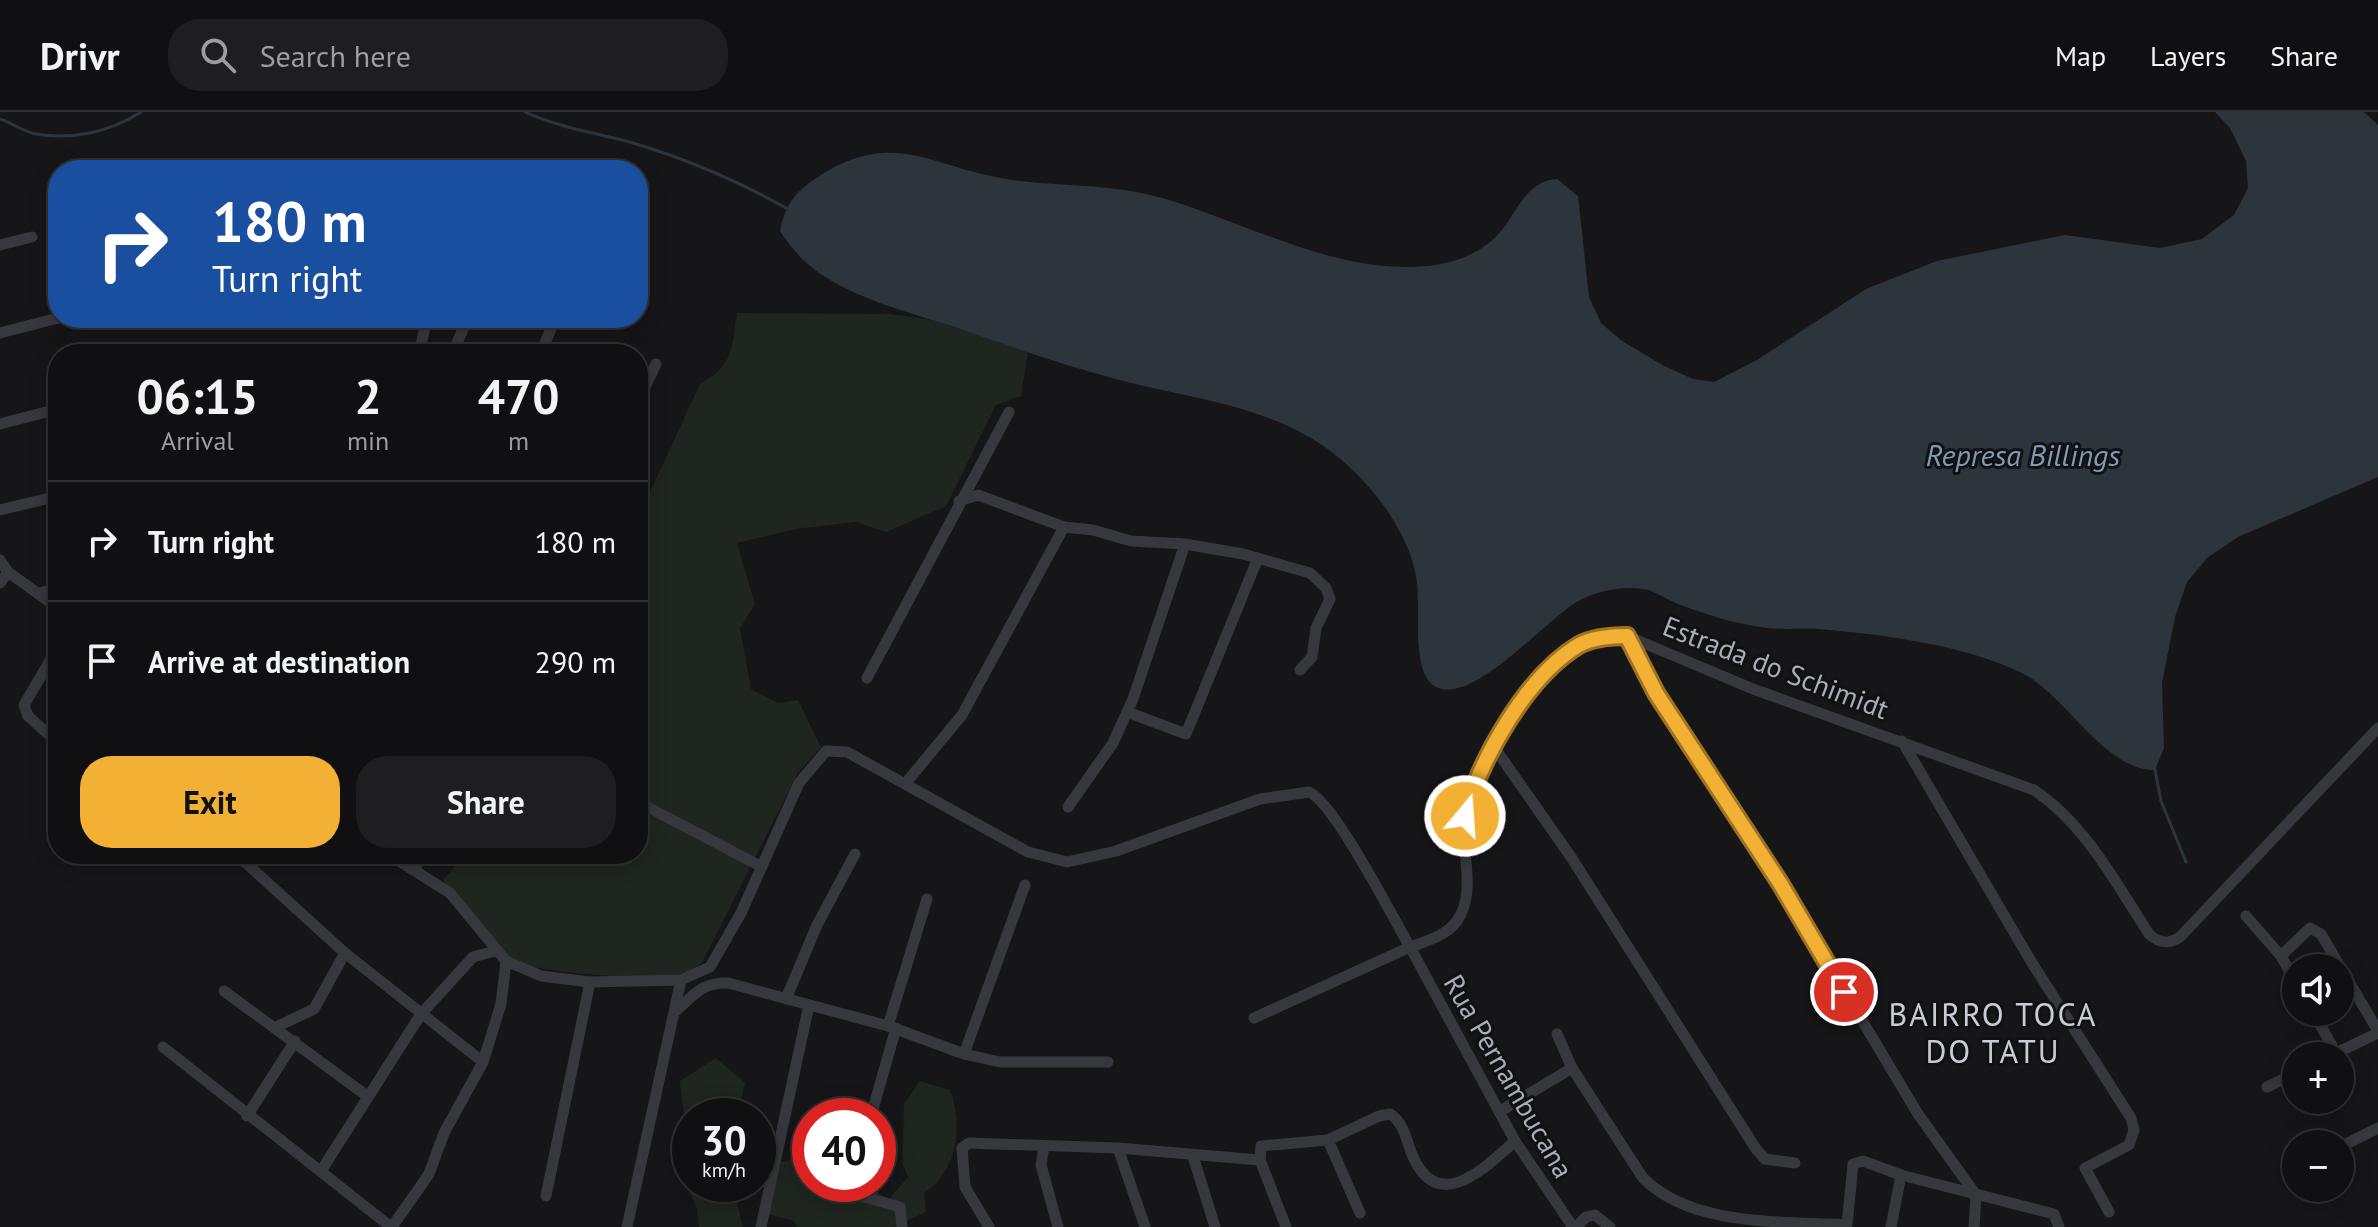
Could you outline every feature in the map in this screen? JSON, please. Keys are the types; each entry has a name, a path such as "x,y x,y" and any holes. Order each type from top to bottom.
{"street":[{"path":"0,245 32,237"},
{"path":"0,333 48,321"},
{"path":"544,344 551,329"},
{"path":"648,380 656,364"},
{"path":"0,424 48,412"},
{"path":"867,678 1009,412"},
{"path":"959,501 978,495 1064,527 1093,530 1131,541 1185,544 1258,558 1310,573 1326,588 1330,599 1316,628 1312,657 1300,670"},
{"path":"0,510 48,498"},
{"path":"905,784 962,715 1064,527"},
{"path":"1068,807 1113,743 1127,712 1185,544"},
{"path":"1127,712 1186,734 1258,558"},
{"path":"0,560 8,572 48,600"},
{"path":"0,583 8,572"},
{"path":"39,593 48,591"},
{"name":"Estrada do Schimidt","path":"1254,1018 1445,933 1457,922 1465,906 1465,816 1474,784 1519,704 1565,655 1582,643 1608,636 1627,636 1753,689 2008,779 2049,800 2095,852 2149,934 2163,943 2180,937 2378,728"},
{"path":"1627,636 1656,693 1780,883 1910,1100 1976,1195 1974,1227"},
{"path":"48,664 24,705 28,716 48,734"},
{"path":"1902,741 2032,963 2131,1118 2134,1130 2129,1145 2085,1168 2109,1212"},
{"path":"1494,747 1571,857 1756,1149 1765,1159 1795,1163"},
{"path":"406,864 450,893 506,961 541,976 590,982 681,980 710,967 762,867 799,783 826,751 847,752 1028,852 1067,862 1116,851 1260,799 1314,794 1366,869 1410,947"},
{"path":"648,807 762,867"},
{"path":"786,999 817,925 855,854"},
{"path":"247,864 345,953 483,1062"},
{"path":"415,869 417,864"},
{"path":"964,1054 1025,885"},
{"path":"875,1098 927,899"},
{"path":"2246,916 2281,956 2310,928 2321,934 2378,1032 2354,1044"},
{"name":"Rua Pernambucana","path":"1410,947 1515,1141 1574,1227"},
{"path":"321,1171 421,1014 473,957 495,951"},
{"path":"276,1027 314,1009 345,953"},
{"path":"163,1047 392,1227 429,1174 444,1133 483,1062 501,1004 506,961"},
{"path":"627,1227 681,980"},
{"path":"546,1196 590,982"},
{"path":"676,1011 700,987 711,982 892,1027 964,1054 1000,1062 1108,1062"},
{"path":"224,991 367,1096"},
{"path":"761,1227 809,1005"},
{"path":"1557,1034 1572,1068 1634,1167 1656,1192 1674,1202 1758,1224 1847,1226 1853,1164 1863,1161 1901,1175 2054,1214 2059,1227"},
{"path":"247,1116 295,1041"},
{"path":"1499,1112 1572,1068"},
{"path":"2267,1087 2282,1080"},
{"path":"1286,1227 1260,1160 1261,1146 1328,1140 1379,1116 1390,1114 1402,1126 1424,1177 1434,1183 1452,1184 1483,1171 1515,1141"},
{"path":"2354,1140 2378,1128"},
{"path":"1328,1140 1360,1213"},
{"path":"989,1227 965,1187 962,1148 969,1143 1118,1148 1260,1160"},
{"path":"1044,1146 1041,1165 1058,1227"},
{"path":"1118,1148 1145,1227"},
{"path":"1193,1156 1215,1227"},
{"path":"1891,1227 1901,1175"},
{"path":"882,1202 900,1207 902,1227"},
{"path":"1574,1227 1586,1217 1595,1215 1610,1227"}],"shaded area":[{"path":"737,313 890,314 932,320 1028,351 1021,396 996,405 946,506 886,532 856,522 795,529 737,543 755,604 740,628 751,689 778,703 798,700 821,747 798,773 703,961 689,973 654,977 570,972 524,965 511,960 492,943 443,880 457,864 648,864 648,496 700,384 725,363 734,336"},
{"path":"716,1058 745,1083 741,1098 682,1098 680,1081"},
{"path":"920,1081 950,1090 954,1104 955,1146 944,1172 924,1193 926,1212 894,1227 798,1227 794,1221 768,1214 769,1202 776,1202 776,1163 792,1159 792,1202 896,1202 896,1191 908,1177 902,1163 904,1104"},
{"path":"694,1202 737,1202 743,1227 699,1227"}],"water":[{"name":"Represa Billings","path":"2215,112 2364,112 2378,125 2378,477 2238,537 2207,558 2187,582 2175,617 2162,683 2164,748 2155,770 2137,767 2119,758 2038,684 1999,663 1949,648 1895,638 1744,624 1700,612 1652,591 1632,588 1614,589 1582,599 1490,672 1470,684 1452,689 1436,687 1422,668 1416,576 1396,524 1360,478 1313,439 1246,410 1077,368 872,300 841,286 813,268 780,231 789,205 812,181 847,161 892,153 913,155 1006,179 1143,193 1316,252 1379,266 1411,267 1443,264 1472,254 1499,234 1535,187 1557,179 1578,196 1589,297 1601,323 1622,341 1664,366 1693,379 1714,382 1757,360 1866,289 1937,261 2065,235 2160,248 2202,239 2234,215 2248,188 2246,161 2230,128"}],"waterway":[{"path":"0,119 32,133 64,136 91,133 117,125 141,112"},
{"path":"525,112 668,154 786,208"},
{"path":"2155,770 2161,801 2186,862"}],"district":[{"name":"BAIRRO TOCA DO TATU","path":"1993,1032"}],"route":[{"path":"1465,816 1474,784 1519,704 1565,655 1582,643 1608,636 1627,636 1656,693 1780,883 1844,992"}]}
